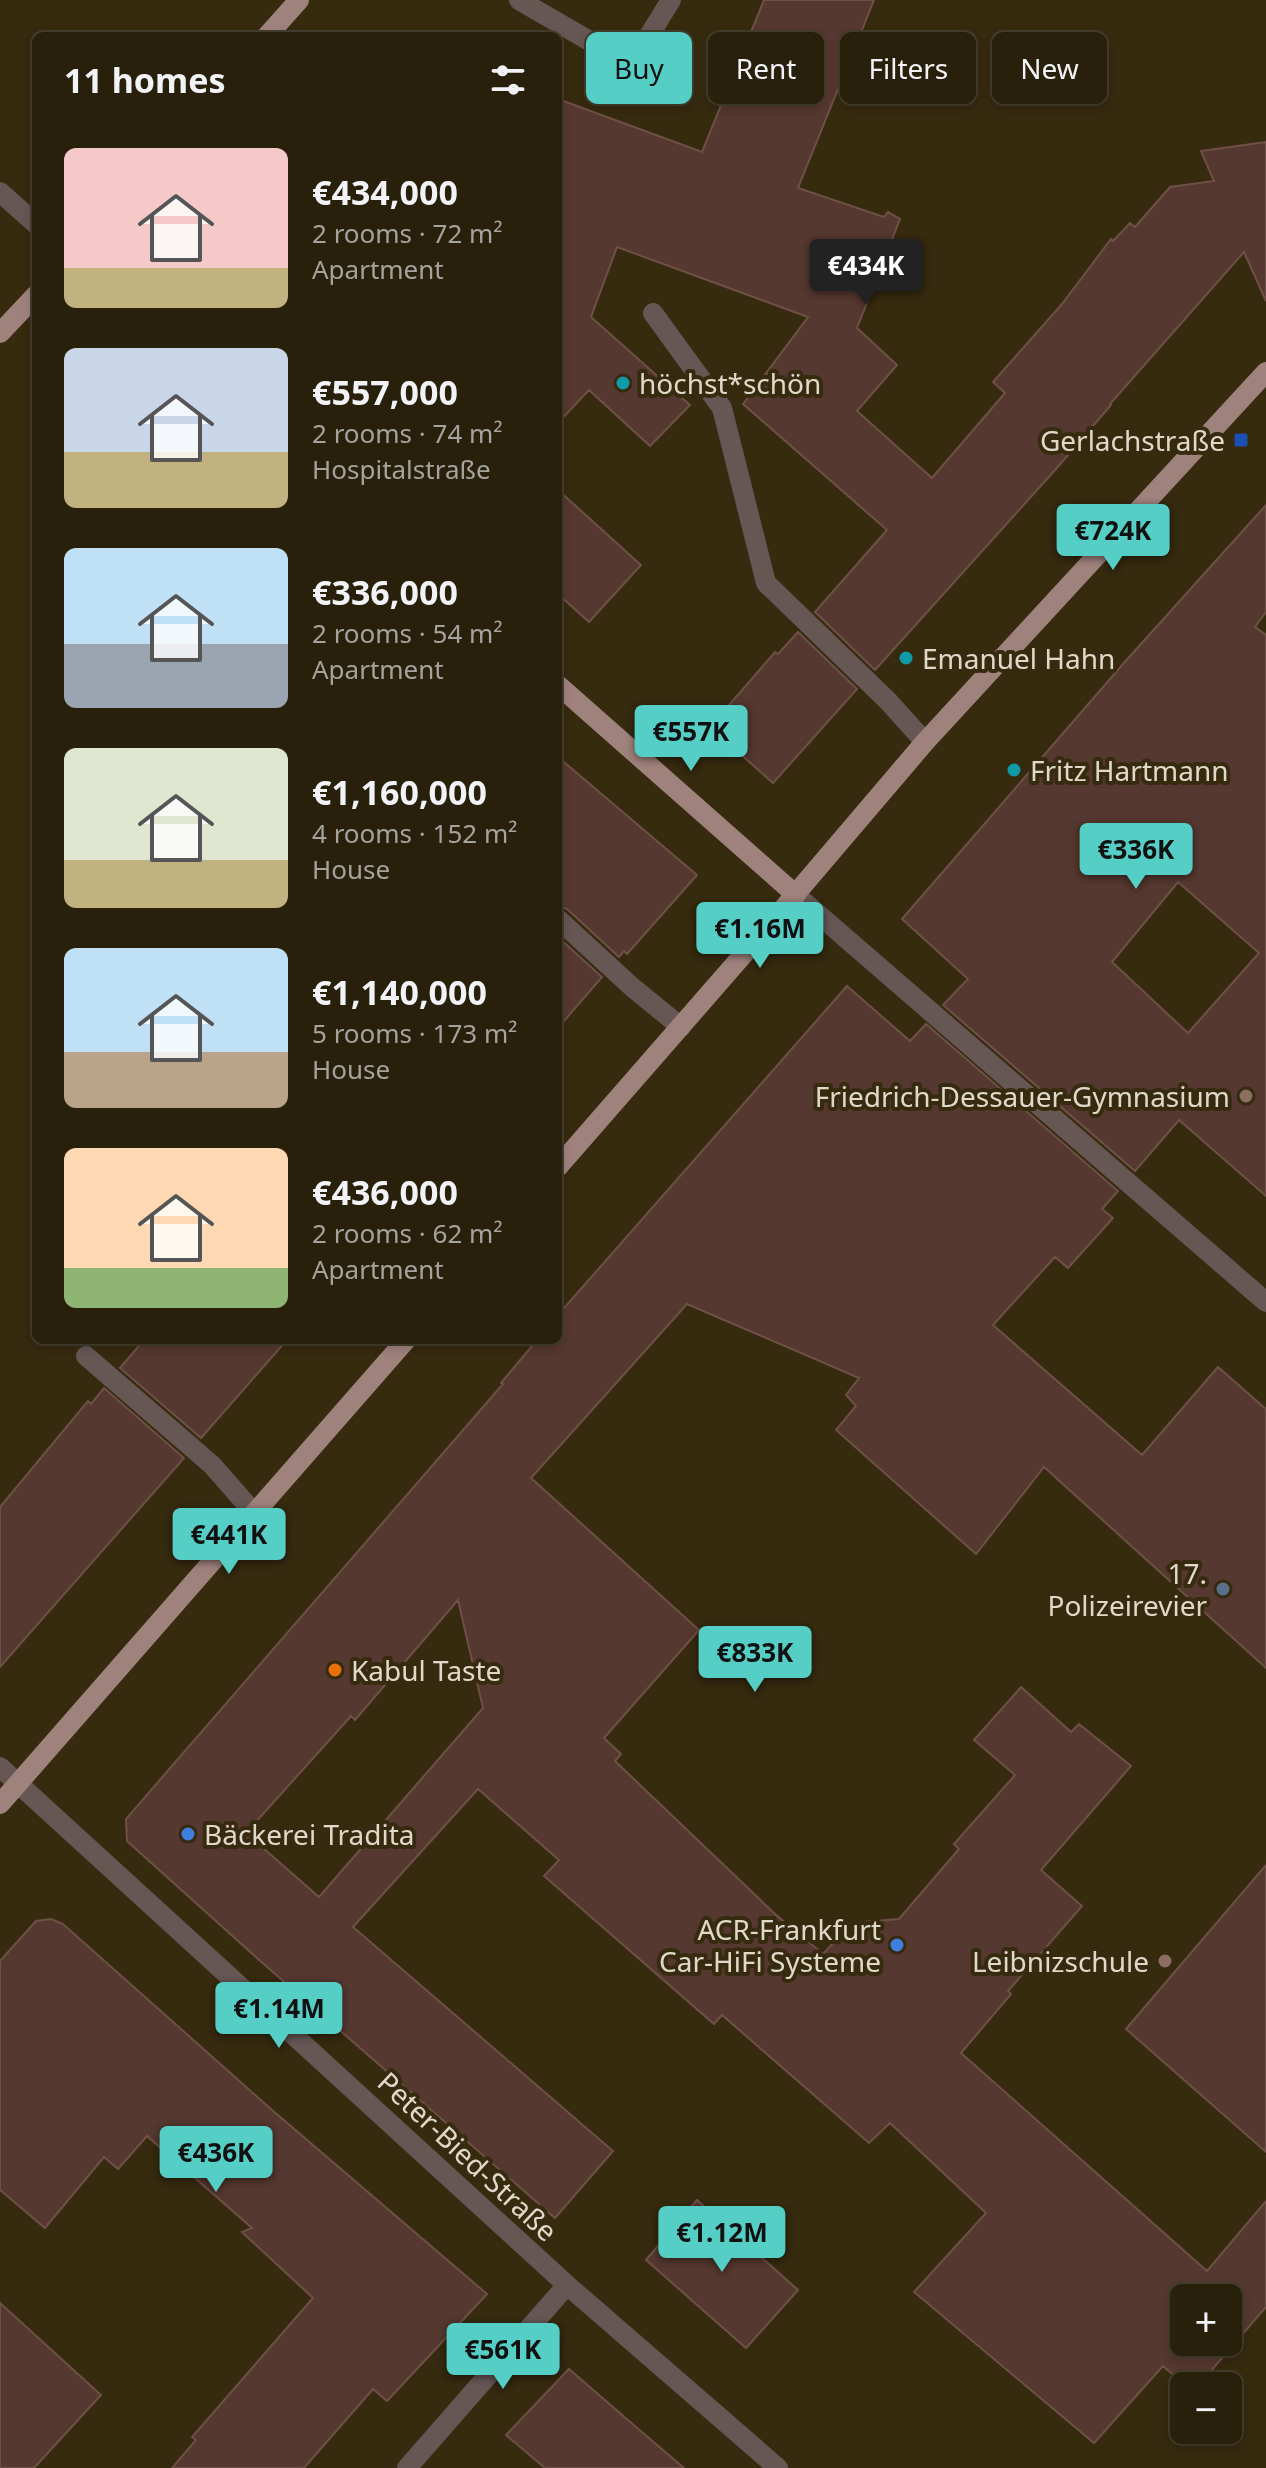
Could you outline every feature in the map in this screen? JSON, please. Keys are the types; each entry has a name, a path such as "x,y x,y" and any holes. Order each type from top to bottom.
{"main road":[{"path":"271,32 299,0"},
{"path":"0,333 32,299"},
{"path":"562,1162 925,742 1266,372"},
{"path":"562,689 796,895"},
{"path":"0,1804 402,1344"}],"street":[{"path":"519,0 631,65 671,0"},
{"path":"0,192 32,220"},
{"path":"653,313 722,408 766,583 888,701 925,742"},
{"path":"796,895 1266,1302"},
{"path":"562,923 681,1027"},
{"path":"86,1356 212,1465 254,1513"},
{"name":"Peter-Bied-Straße","path":"0,1767 567,2285 778,2468"},
{"path":"407,2468 567,2285"}],"building":[{"path":"764,0 874,0 861,32 840,32 840,84 798,188 884,217 888,212 900,219 857,328 897,365 857,411 932,478 1005,393 993,382 1062,304 1111,239 1113,241 1130,223 1135,227 1170,187 1214,181 1201,151 1266,142 1266,301 1244,252 1056,469 875,670 815,612 887,530 743,404 808,317 617,247 591,317 690,405 650,446 589,390 562,419 562,100 702,152 722,104 824,104 824,32 751,32"},
{"path":"562,494 641,565 589,622 562,598"},
{"path":"1266,505 1266,612 1255,627 1266,635 1266,1196 1179,1120 1135,1171 943,1005 968,979 902,919 1123,664","holes":["1178,882 1259,953 1188,1033 1112,962"]},
{"path":"798,632 857,689 773,783 710,727 775,652 778,654"},
{"path":"562,760 697,875 627,954 624,951 619,957 562,907"},
{"path":"562,941 602,977 562,1023"},
{"path":"847,986 910,1041 926,1024 1118,1191 1102,1209 1113,1218 1068,1268 1055,1257 993,1325 1142,1455 1218,1367 1266,1409 1266,1668 1044,1467 976,1554 836,1430 856,1406 846,1395 859,1378 687,1304 531,1478 699,1630 604,1738 621,1754 615,1761 775,1914 823,1954 852,1923 899,1919 959,1849 954,1844 1015,1775 974,1740 1021,1687 1071,1732 1079,1724 1131,1766 1041,1870 1082,1906 1008,1991 1011,1994 961,2053 1207,2271 1266,2201 1266,2307 1242,2335 1242,2284 1170,2284 1170,2356 1224,2356 1210,2372 1170,2372 1163,2366 1094,2443 914,2292 986,2213 890,2123 869,2143 722,2015 714,2024 544,1876 559,1860 478,1789 353,1927 613,2151 555,2218 127,1841 126,1819 503,1384 534,1344 562,1344 562,1310","holes":["458,1600 483,1708 319,1897 246,1833 351,1716 355,1720"]},
{"path":"141,1344 283,1344 201,1438 120,1368"},
{"path":"104,1388 184,1458 0,1667 0,1507 88,1401 91,1404"},
{"path":"1266,1865 1266,2152 1126,2029"},
{"path":"51,1919 63,1924 272,2110 487,2294 387,2401 373,2389 304,2468 172,2468 196,2440 192,2437 313,2298 242,2232 252,2228 147,2136 118,2169 104,2157 45,2228 0,2190 0,1961 36,1921"},
{"path":"697,2200 798,2290 746,2348 646,2260"},
{"path":"0,2303 101,2395 34,2468 0,2468"},
{"path":"569,2369 684,2468 545,2468 506,2435"}],"place":[{"name":"höchst*schön","path":"623,383"},
{"name":"Gerlachstraße","path":"1241,440"},
{"name":"Emanuel Hahn","path":"906,658"},
{"name":"Fritz Hartmann","path":"1014,770"},
{"name":"Friedrich-Dessauer-Gymnasium","path":"1246,1096"},
{"name":"17. Polizeirevier","path":"1223,1589"},
{"name":"Kabul Taste","path":"335,1670"},
{"name":"Bäckerei Tradita","path":"188,1834"},
{"name":"ACR-Frankfurt Car-HiFi Systeme","path":"897,1945"},
{"name":"Leibnizschule","path":"1165,1961"}]}
